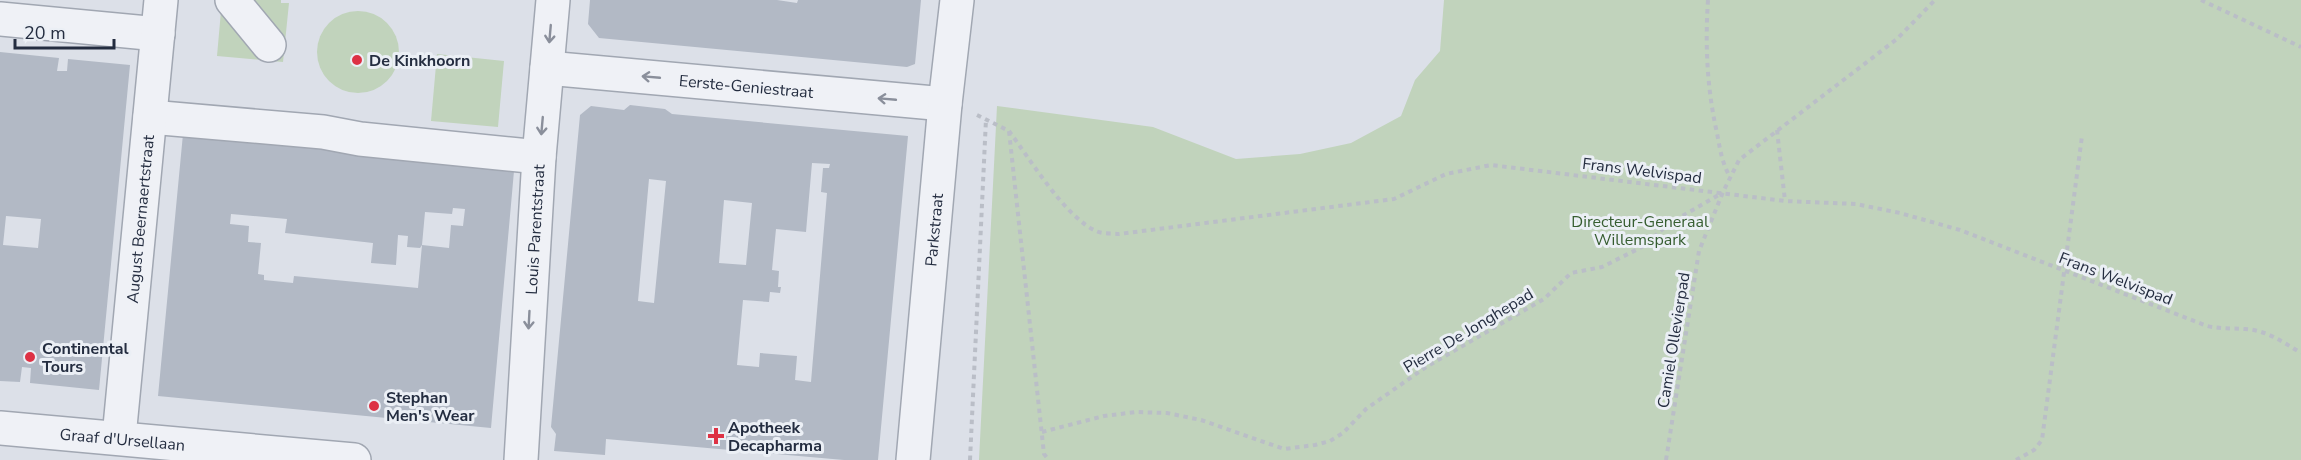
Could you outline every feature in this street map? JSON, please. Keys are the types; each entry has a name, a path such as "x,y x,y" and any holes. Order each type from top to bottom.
{"street":[{"name":"August Beernaertstraat","path":"119,437 161,0"},
{"path":"232,0 269,45"},
{"name":"Louis Parentstraat","path":"521,460 539,157 553,0"},
{"name":"Parkstraat","path":"913,460 945,104 957,0"},
{"path":"0,19 158,34"},
{"name":"Eerste-Geniestraat","path":"547,68 945,104"},
{"path":"150,117 323,132 539,157"},
{"name":"Graaf d'Ursellaan","path":"0,428 354,460"}],"path":[{"path":"1708,0 1705,36 1709,98 1724,166 1731,177"},
{"path":"1723,192 1739,160 1897,39 1935,0"},
{"path":"2201,0 2301,47"},
{"path":"970,460 986,118 1009,131 1044,454 1049,460"},
{"path":"1777,129 1785,201"},
{"name":"Frans Welvispad","path":"1009,131 1058,197 1080,220 1097,232 1119,234 1394,199 1446,174 1491,165 1785,201 1856,204 1900,213 1960,230 2206,326 2218,329 2260,331 2276,337 2301,353"},
{"path":"2016,460 2034,450 2042,440 2082,136"},
{"name":"Pierre De Jonghepad","path":"1042,432 1104,416 1136,412 1167,413 1201,420 1284,449 1330,441 1343,433 1366,409 1426,367 1544,299 1571,273 1602,267 1644,246 1667,225 1723,192"},
{"name":"Camiel Ollevierpad","path":"1666,460 1699,252 1723,192"}],"green space":[{"path":"250,0 281,0 281,3 289,3 283,62 217,56 221,11"},
{"name":"Directeur-Generaal Willemspark","path":"1444,0 2301,0 2301,460 979,460 997,106 1153,127 1236,159 1300,154 1351,143 1401,116 1415,80 1440,51"},
{"path":"358,11 374,14 387,23 396,36 399,52 396,68 387,81 374,90 358,93 342,90 329,81 320,68 317,52 320,36 329,23 342,14"},
{"path":"437,54 504,61 498,127 431,121"}],"building":[{"path":"590,0 777,0 797,3 798,0 921,0 915,64 907,67 599,38 588,24"},
{"path":"0,52 59,58 57,71 67,71 68,59 130,65 99,390 30,383 31,368 22,367 20,382 0,381","holes":["6,216 41,219 38,248 3,245"]},
{"path":"630,105 665,109 672,114 908,136 878,460 844,460 606,439 605,455 554,451 556,434 551,427 580,115 591,106 624,110","holes":["812,163 830,164 829,168 823,168 821,192 827,193 811,382 795,380 797,356 760,353 759,367 737,365 743,300 769,302 770,292 780,293 779,271 772,270 776,229 806,232","649,179 666,181 654,303 638,301","724,200 752,203 746,265 719,263"]},
{"path":"183,134 339,151 507,160 514,171 491,428 158,396","holes":["453,208 465,209 463,226 451,225 449,248 422,245 425,212 452,214","231,214 287,219 285,233 373,243 371,263 396,265 398,235 408,236 407,247 420,248 422,245 418,288 294,276 293,283 264,280 264,275 258,274 261,243 248,242 249,226 230,224"]}],"place":[{"name":"De Kinkhoorn","path":"357,60"},
{"name":"Continental Tours","path":"30,357"},
{"name":"Stephan Men's Wear","path":"374,406"},
{"name":"Apotheek Decapharma","path":"716,436"}]}
